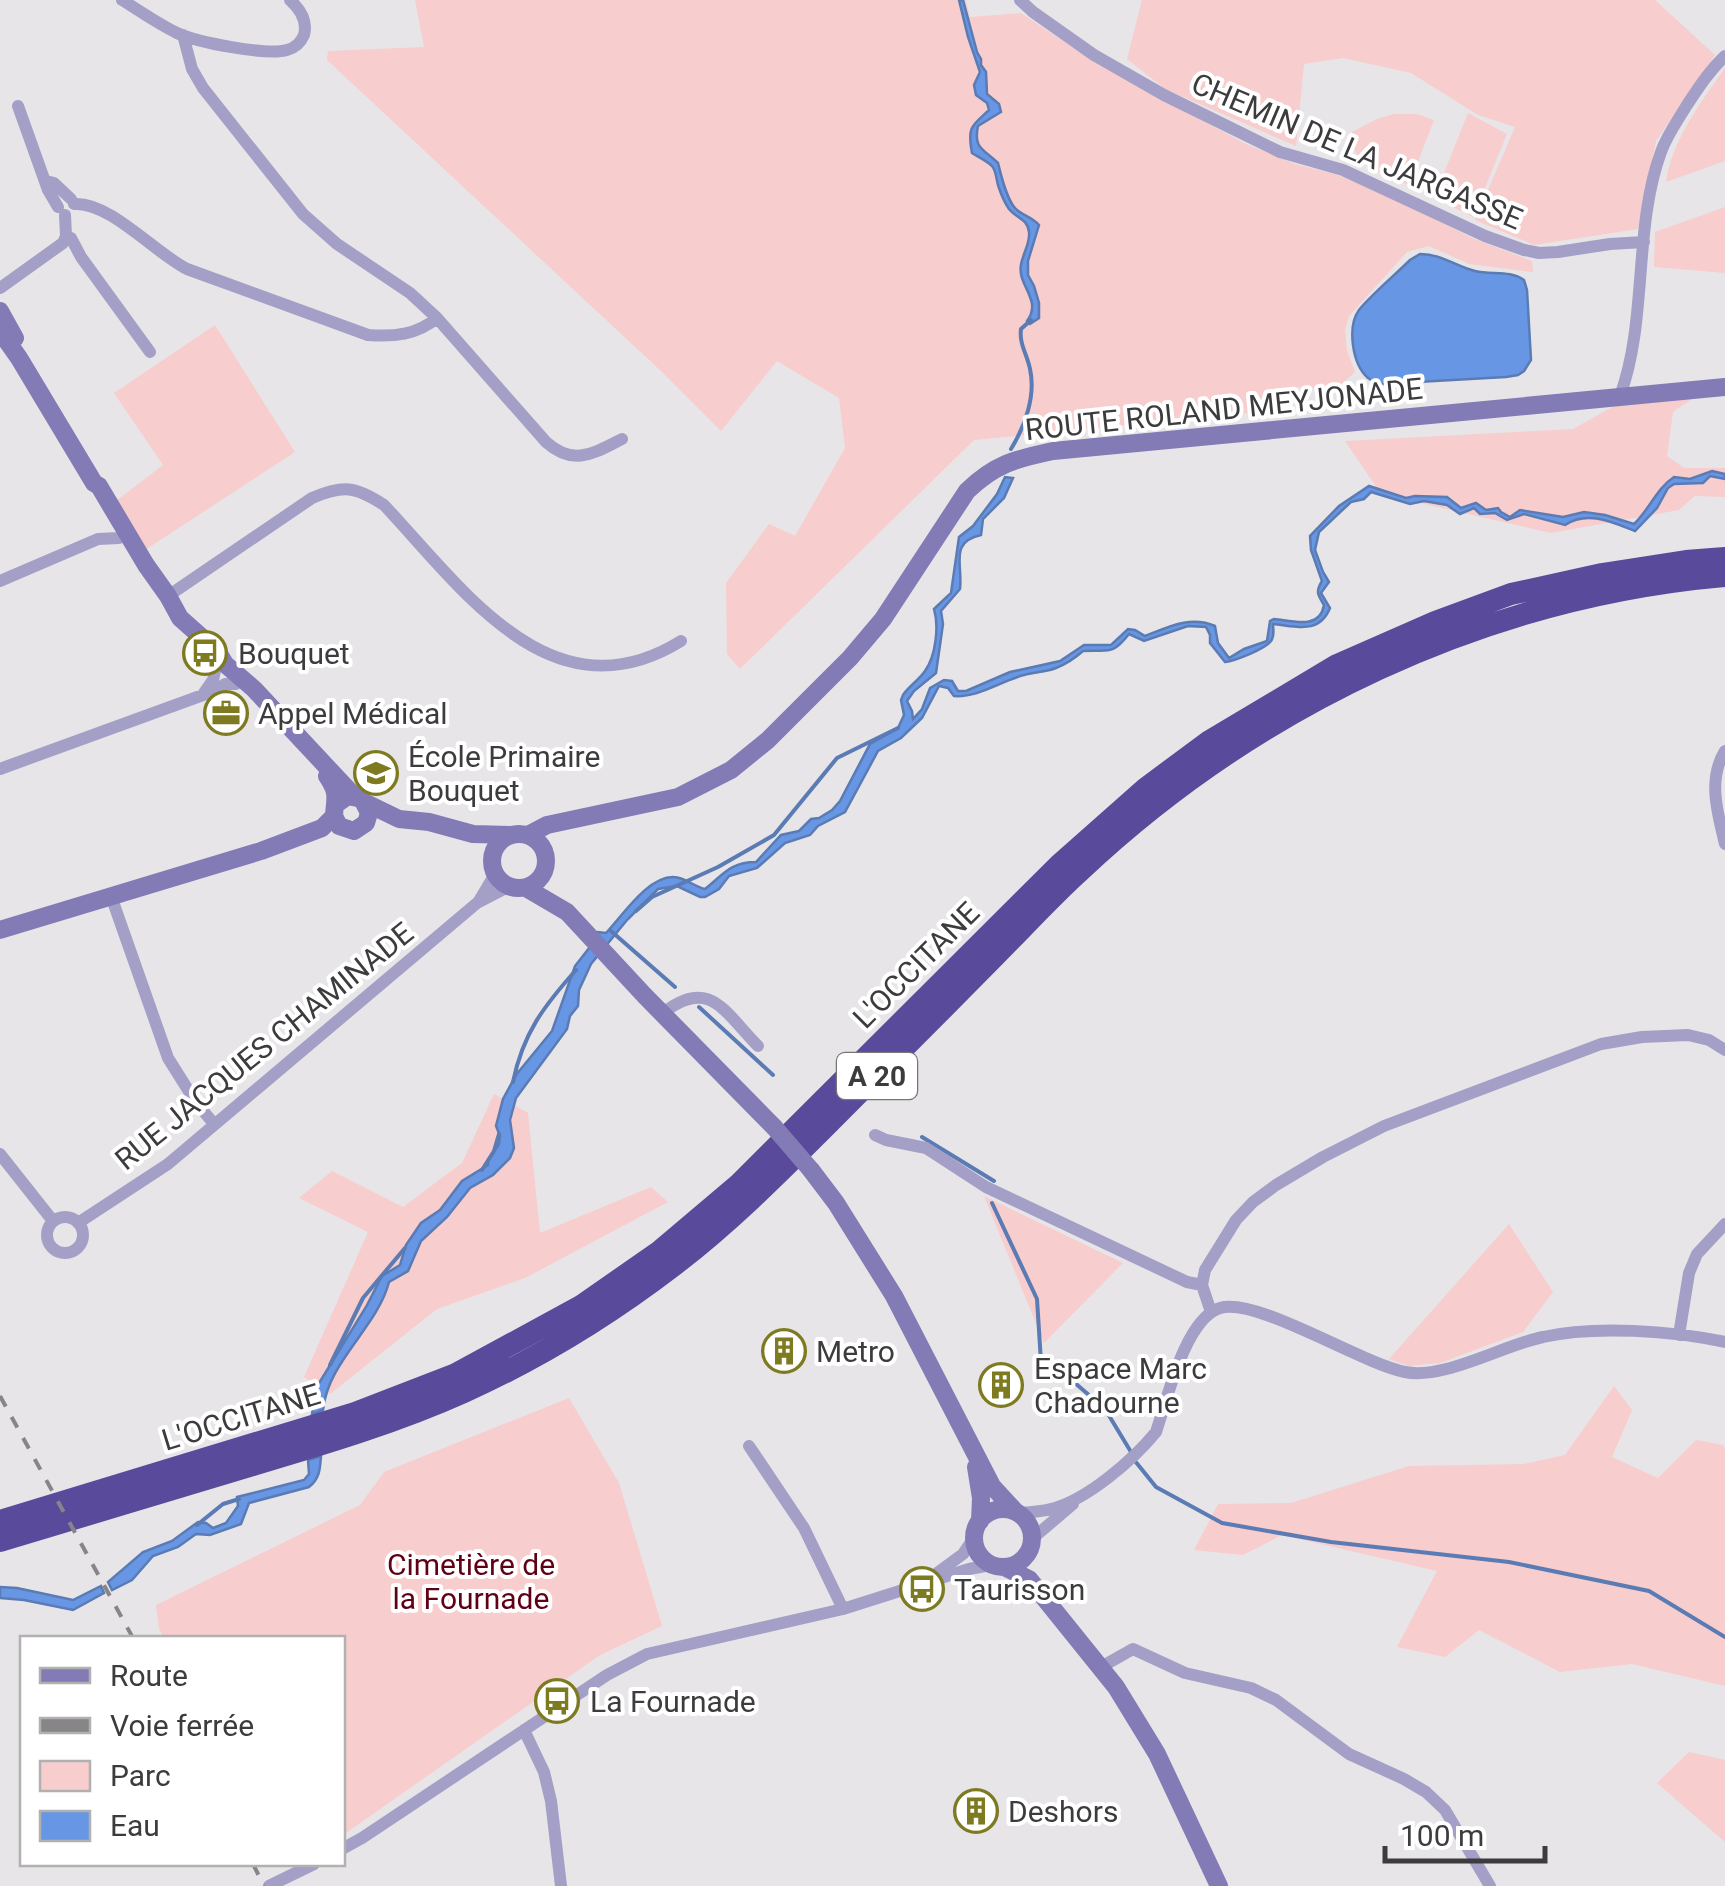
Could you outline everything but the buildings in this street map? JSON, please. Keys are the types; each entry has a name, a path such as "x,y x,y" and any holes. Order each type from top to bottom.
{"highway":[{"name":"L'OCCITANE","path":"0,1521 355,1413 456,1374 581,1306 660,1251 738,1185 1059,865 1146,788 1208,742 1292,690 1385,642 1511,594 1602,574 1686,560 1725,558"},
{"name":"L'OCCITANE","path":"0,1541 358,1432 465,1392 523,1362 589,1324 672,1267 748,1203 1081,869 1160,802 1224,755 1377,668 1507,618 1619,590 1725,576"},
{"path":"0,1510 92,1493"}],"main road":[{"path":"0,310 14,334 19,358"},
{"path":"0,331 94,483 143,575 165,592 180,618 212,644 268,712"},
{"name":"ROUTE ROLAND MEYJONADE","path":"520,835 547,825 678,797 731,770 768,740 850,658 882,618 967,491 1003,464 1052,452 1725,387"},
{"path":"207,642 216,666 268,712 348,804 370,813 356,829"},
{"path":"348,804 391,820 429,822 474,834 520,835 541,844 555,893 567,912 774,1126 836,1203 894,1296 992,1486 1031,1528 1040,1580 1054,1608"},
{"path":"348,804 339,826 356,829"},
{"path":"0,930 261,851 322,828 348,804"},
{"path":"522,888 539,880 555,838 579,818"},
{"path":"261,851 274,851 337,831 391,820"},
{"path":"456,830 473,842 505,885 522,888 567,912"},
{"path":"494,867 498,844 520,835"},
{"path":"971,1447 981,1498 979,1554 1029,1579 1101,1667 1157,1754 1219,1886"},
{"path":"977,1529 992,1511 1018,1512"},
{"path":"999,1566 1022,1562 1032,1543"}],"street":[{"path":"122,0 203,42 277,51 294,47 302,40 303,15 290,0"},
{"name":"CHEMIN DE LA JARGASSE","path":"1020,0 1094,55 1164,95 1280,152 1343,170 1485,236 1539,252 1644,242"},
{"path":"183,35 192,69 202,88 303,214 336,244 410,292 554,449 581,457 622,439"},
{"path":"195,73 203,42"},
{"path":"1620,396 1631,364 1644,242 1661,151 1704,78 1725,56"},
{"path":"0,288 57,249 66,236 67,206 54,184 46,181 18,106"},
{"path":"67,206 86,204 118,220 170,261 188,270 368,335 408,334 437,318"},
{"path":"66,236 150,352"},
{"path":"57,249 81,256"},
{"path":"165,592 312,498 350,488 384,504 503,629 543,653 590,664 636,662 660,654 682,640"},
{"path":"0,581 118,528"},
{"path":"203,695 214,680 216,666"},
{"path":"0,769 214,692 226,684 236,684"},
{"path":"1725,751 1716,776 1716,802 1725,844"},
{"name":"RUE JACQUES CHAMINADE","path":"478,903 494,867"},
{"name":"RUE JACQUES CHAMINADE","path":"78,1223 168,1164 478,903 504,889 522,888"},
{"path":"111,896 168,1058 214,1124"},
{"path":"663,1013 687,997 703,996 716,1003 758,1046"},
{"path":"1211,1312 1202,1285 1205,1270 1236,1220 1276,1184 1323,1157 1384,1126 1601,1044 1688,1035 1709,1040 1725,1050"},
{"path":"875,1136 926,1148 986,1187 1174,1276 1202,1285"},
{"path":"0,1154 53,1222"},
{"path":"64,1217 78,1223 82,1243 74,1251 62,1253 53,1249 47,1232 53,1222 64,1217"},
{"path":"1679,1335 1689,1273 1697,1254 1725,1224"},
{"path":"1018,1512 1052,1509 1078,1497 1145,1446 1156,1432 1194,1330 1211,1312 1224,1307 1246,1308 1378,1365 1408,1373 1446,1369 1528,1340 1570,1332 1679,1335 1725,1342"},
{"path":"749,1446 804,1528 843,1609"},
{"path":"1032,1543 1078,1497"},
{"path":"922,1583 964,1554 977,1529"},
{"path":"345,1846 607,1675 647,1654 843,1609 922,1583 999,1566"},
{"path":"1101,1667 1133,1649 1185,1673 1251,1688 1276,1700 1349,1754 1426,1792 1445,1810 1490,1886"},
{"path":"524,1730 544,1772 552,1801 561,1886"},
{"path":"269,1886 310,1866"}],"green space":[{"path":"415,0 966,0 970,17 1021,13 1096,63 1246,144 1382,191 1472,238 1532,261 1533,272 1469,264 1429,246 1407,252 1349,316 1345,330 1347,351 1355,372 1337,388 1291,387 1258,412 974,440 740,669 727,654 726,583 769,524 795,536 845,448 839,398 777,361 721,431 327,60 328,51 424,47"},
{"path":"1142,0 1655,0 1715,55 1656,141 1638,229 1534,245 1475,220 1515,127 1478,115 1411,73 1343,58 1304,64 1296,146 1165,89 1127,59"},
{"path":"1725,68 1725,161 1666,182 1681,136"},
{"path":"1468,113 1507,134 1473,217 1434,198"},
{"path":"1394,114 1417,114 1434,120 1409,185 1370,166 1355,152 1352,143 1352,132"},
{"path":"1725,207 1725,273 1654,267 1655,232"},
{"path":"215,325 295,452 145,550 116,501 163,465 114,393"},
{"path":"1693,398 1673,412 1667,456 1684,468 1725,468 1725,497 1695,496 1679,510 1551,533 1381,494 1345,441 1573,429 1614,406"},
{"path":"494,1094 528,1113 540,1233 651,1187 668,1202 525,1278 437,1309 330,1394 304,1377 368,1232 299,1198 332,1171 403,1207 462,1163"},
{"path":"984,1196 1123,1263 1044,1343"},
{"path":"1509,1224 1553,1292 1523,1332 1440,1363 1409,1366 1389,1359"},
{"path":"1614,1386 1632,1410 1612,1457 1658,1478 1696,1440 1723,1445 1725,1449 1725,1686 1632,1664 1560,1672 1479,1630 1445,1657 1397,1647 1437,1571 1282,1535 1243,1555 1194,1550 1218,1504 1291,1503 1409,1466 1524,1464 1565,1455"},
{"name":"Cimetière de la Fournade","path":"569,1398 619,1483 662,1626 600,1655 345,1834 345,1636 163,1636 156,1605 360,1505 384,1472"},
{"path":"1689,1752 1725,1760 1725,1842 1657,1783"}],"water":[{"path":"959,0 963,0 986,72 987,94 999,104 1001,112 978,126 978,144 998,163 1013,206 1039,225 1028,261 1028,275 1039,303 1039,318 1030,324 1027,321 1032,304 1021,272 1028,228 1008,207 992,166 972,153 972,127 989,110 987,103 976,95 974,85 980,72"},
{"path":"1420,254 1475,271 1524,280 1531,360 1524,371 1506,377 1382,384 1368,378 1355,355 1355,317 1376,292"},
{"path":"1712,471 1725,474 1725,479 1710,476 1703,483 1674,484 1635,531 1591,518 1565,525 1524,514 1507,520 1495,513 1480,514 1474,508 1460,514 1447,505 1424,501 1410,504 1371,492 1364,499 1351,502 1319,532 1315,550 1329,582 1321,593 1330,608 1325,617 1306,627 1273,624 1271,641 1250,654 1225,662 1210,643 1206,627 1188,626 1144,641 1129,634 1113,649 1083,651 1056,668 972,694 954,696 948,688 939,686 922,718 901,738 878,751 845,812 818,826 810,835 785,843 757,868 729,876 719,889 705,897 677,886 658,889 627,920 591,964 567,1029 516,1098 510,1120 514,1148 510,1158 493,1175 470,1188 421,1241 408,1271 389,1282 374,1315 334,1376 323,1410 312,1414 316,1388 382,1276 400,1265 406,1245 421,1223 440,1210 462,1181 488,1165 499,1144 496,1126 503,1099 516,1075 552,1031 575,966 598,932 606,933 637,898 664,878 678,877 705,889 733,867 756,862 781,835 799,831 811,819 832,810 870,744 898,728 904,715 903,695 923,674 932,657 934,609 951,593 959,537 973,526 1005,477 1013,478 1004,498 983,519 981,535 971,538 961,549 960,589 941,611 943,624 936,673 907,701 913,719 922,709 930,688 944,680 952,681 958,691 966,691 1010,672 1060,661 1084,645 1111,645 1128,629 1145,636 1180,624 1206,623 1215,626 1218,643 1229,658 1267,641 1270,621 1274,619 1305,622 1317,618 1324,605 1318,593 1322,581 1310,536 1339,506 1369,486 1406,498 1447,497 1461,508 1476,503 1486,510 1498,508 1510,517 1520,510 1563,517 1584,512 1634,524 1674,477 1690,479"},
{"path":"321,1456 317,1477 309,1487 249,1503 241,1524 210,1535 196,1534 178,1547 153,1556 132,1580 112,1590 108,1582 143,1552 172,1541 198,1522 213,1528 226,1523 238,1506 237,1497 304,1480 309,1474 308,1460"},
{"path":"101,1586 104,1593 73,1610 0,1598 0,1587 73,1600"}],"waterway":[{"path":"1011,449 1030,400 1030,369 1021,329 1031,320"},
{"path":"636,911 652,897 718,867 774,835 837,758 898,728"},
{"path":"611,931 675,987"},
{"path":"513,1082 536,1021 576,970"},
{"path":"699,1007 773,1075"},
{"path":"482,1170 499,1134"},
{"path":"922,1137 994,1181"},
{"path":"992,1203 1037,1299 1041,1362 1048,1372 1075,1383 1105,1409 1131,1452"},
{"path":"330,1365 363,1298 405,1248"},
{"path":"1135,1461 1156,1487 1222,1523 1331,1542 1509,1562 1649,1591 1725,1637"},
{"path":"197,1525 223,1504 239,1499"}],"railway":[{"path":"0,1396 132,1636"},
{"path":"254,1866 264,1886"}],"place":[{"name":"Bouquet","path":"205,653"},
{"name":"Appel Médical","path":"226,713"},
{"name":"École Primaire Bouquet","path":"376,773"},
{"name":"Metro","path":"784,1351"},
{"name":"Espace Marc Chadourne","path":"1001,1385"},
{"name":"Taurisson","path":"922,1589"},
{"name":"La Fournade","path":"557,1701"},
{"name":"Deshors","path":"976,1811"}]}
